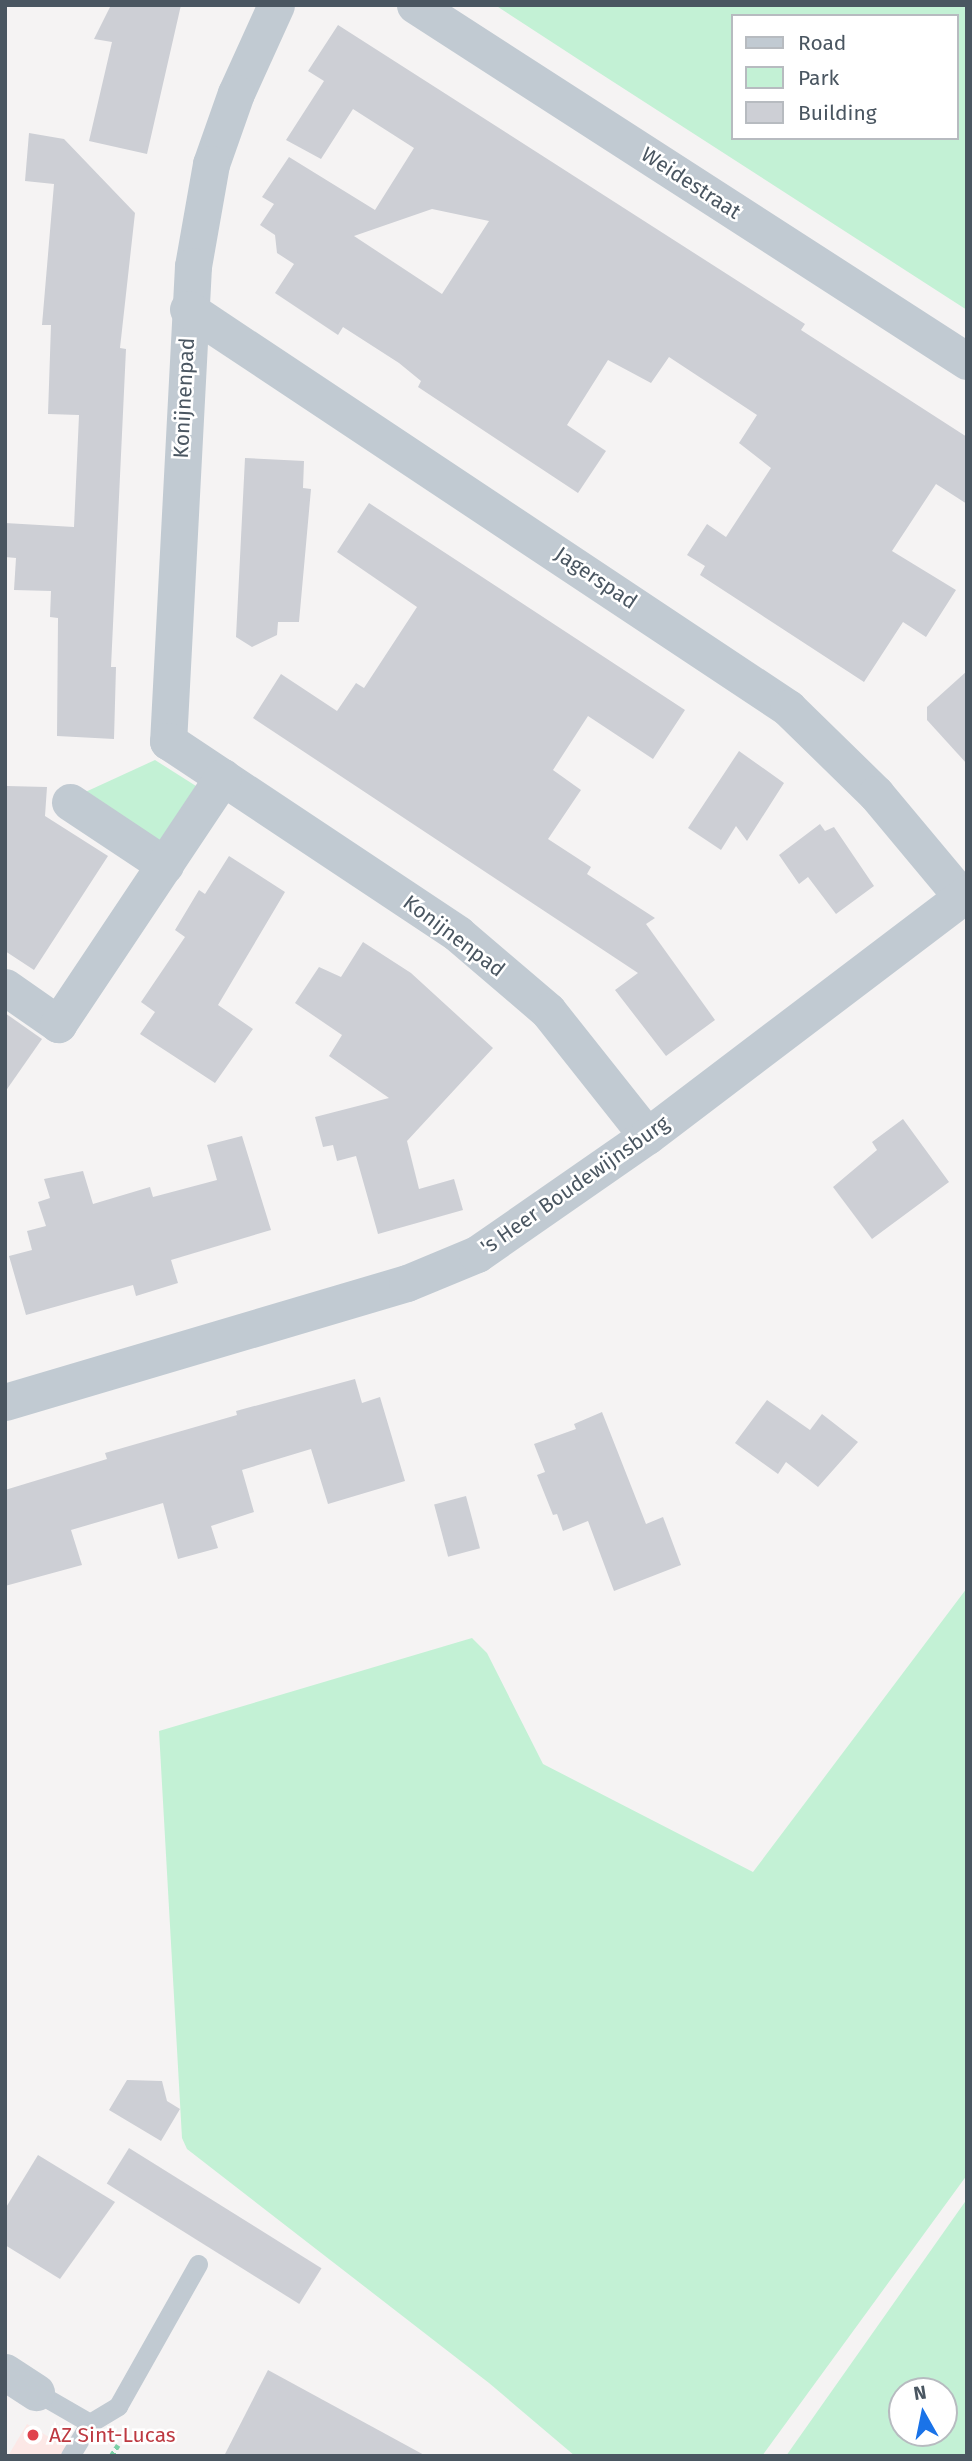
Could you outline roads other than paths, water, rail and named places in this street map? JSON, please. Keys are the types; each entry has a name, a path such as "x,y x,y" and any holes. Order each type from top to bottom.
{"street":[{"name":"Konijnenpad","path":"276,5 236,93 211,164 188,309 169,741 458,934 548,1011 647,1136"},
{"name":"Weidestraat","path":"415,5 967,361"},
{"name":"Jagerspad","path":"188,309 788,708 876,794 964,895"},
{"path":"5,987 58,1024 223,777"},
{"path":"69,802 165,865"},
{"name":"'s Heer Boudewijnsburg","path":"5,1402 419,1279 487,1248 647,1136 964,895"},
{"path":"5,2372 36,2392"}],"lane":[{"path":"70,2456 90,2423 118,2406 198,2264"},
{"path":"36,2392 90,2423"}],"place":[{"name":"AZ Sint-Lucas","path":"33,2435"}]}
